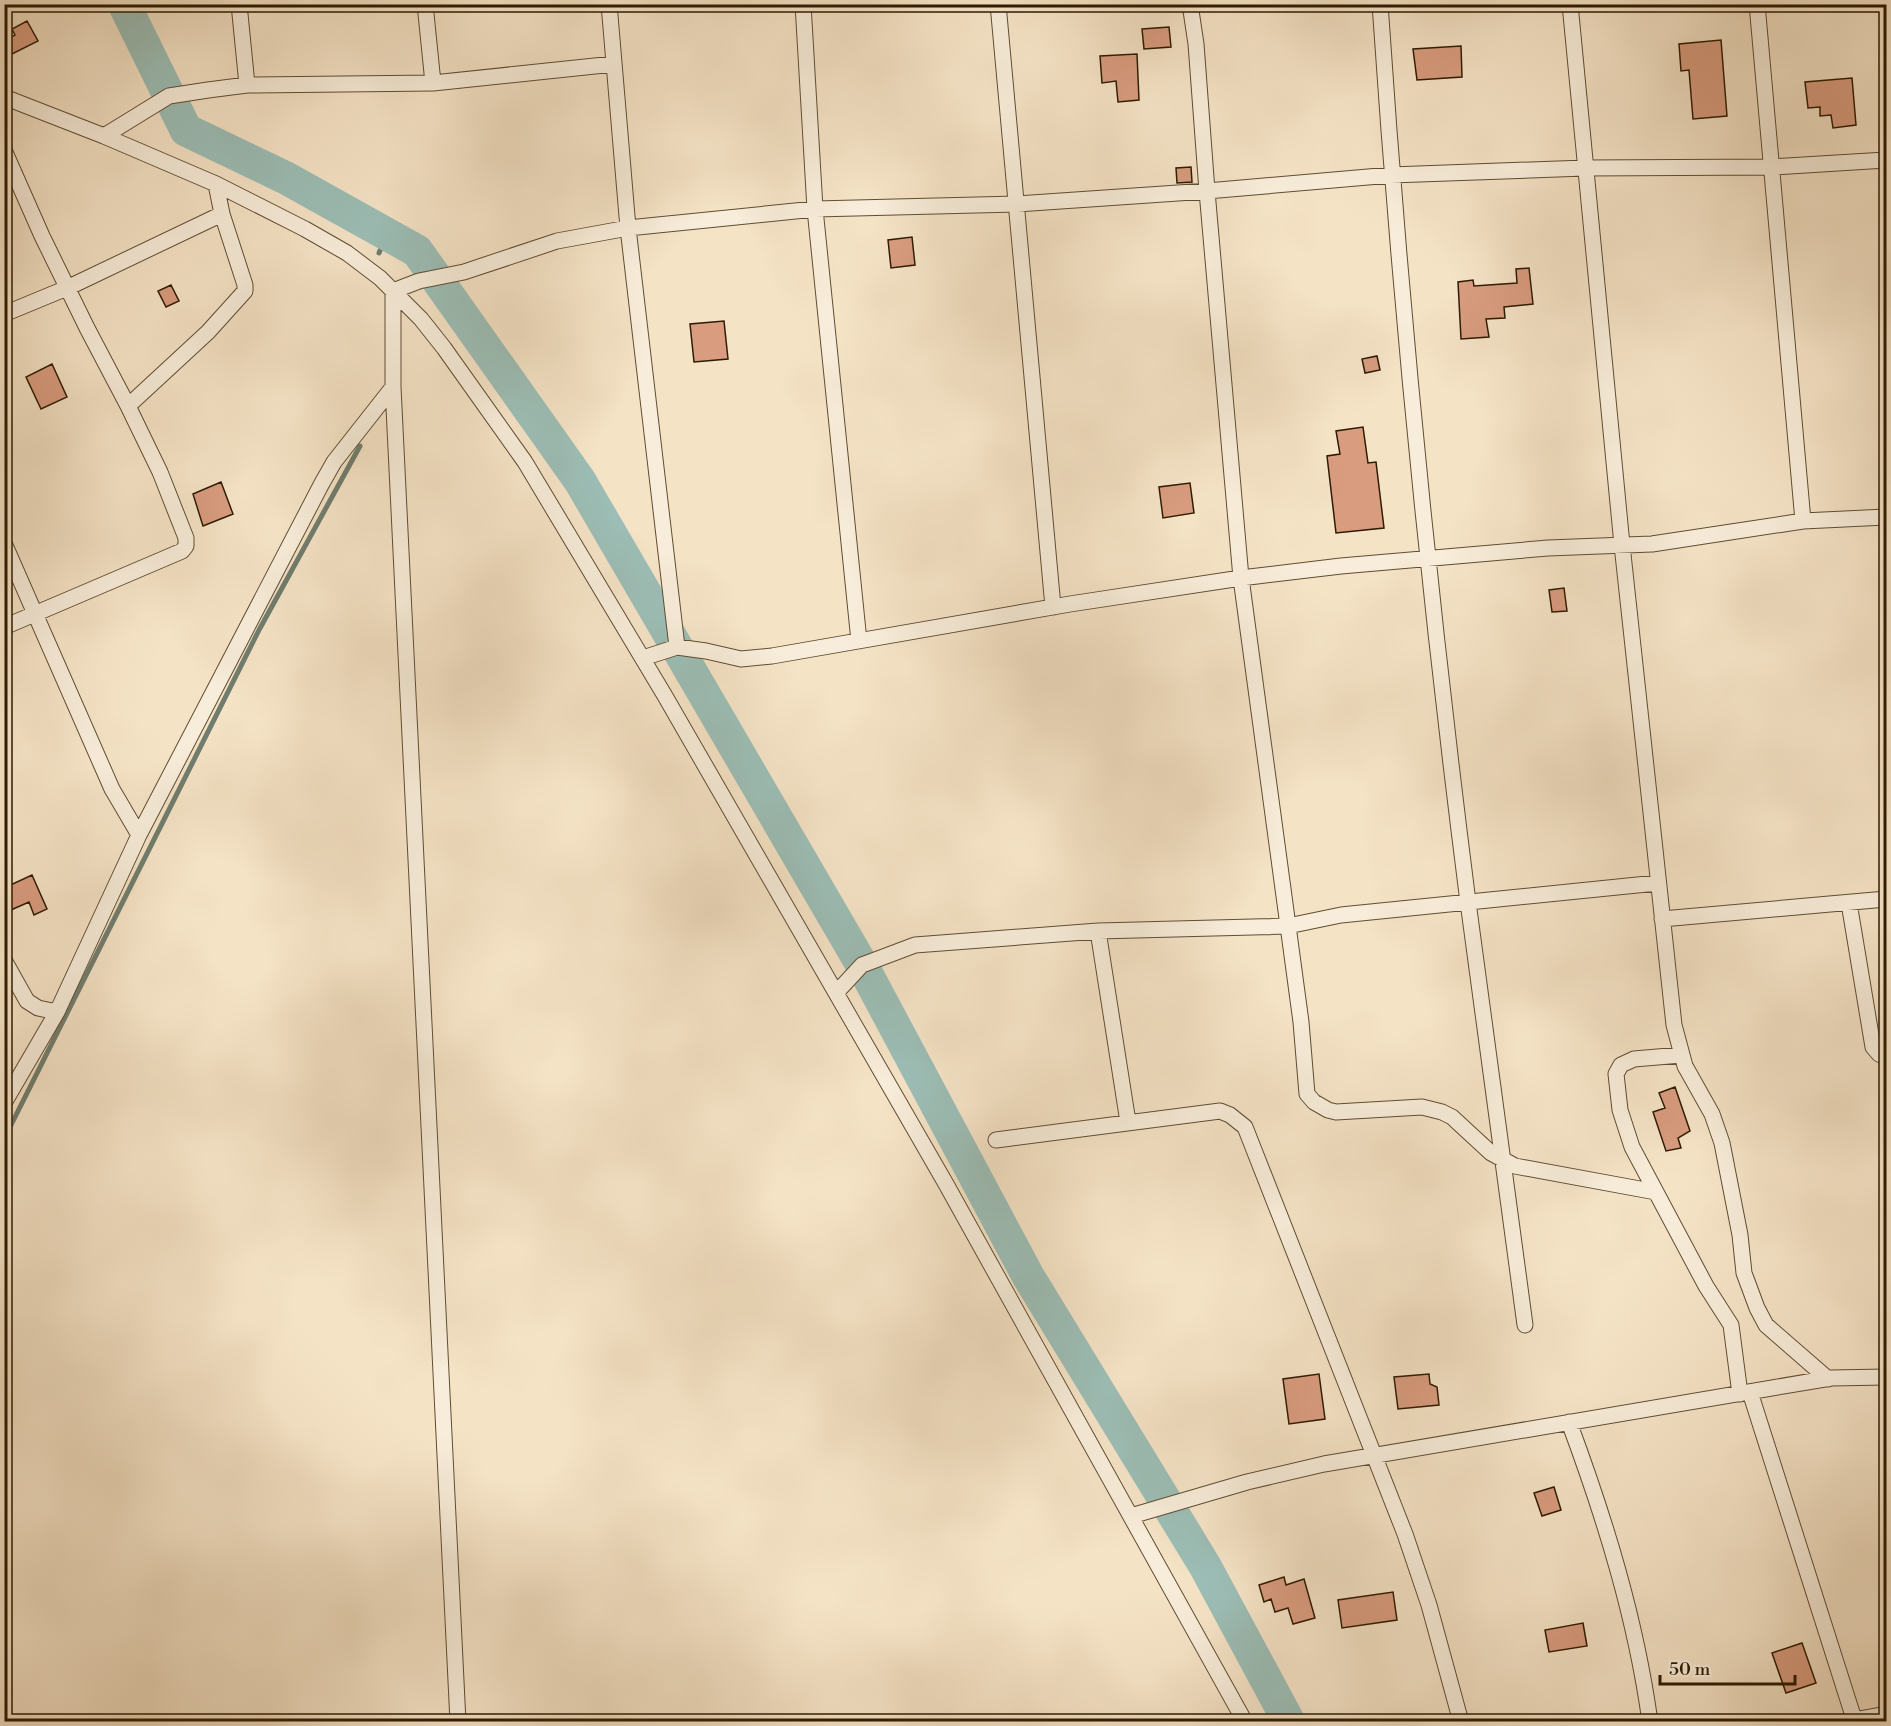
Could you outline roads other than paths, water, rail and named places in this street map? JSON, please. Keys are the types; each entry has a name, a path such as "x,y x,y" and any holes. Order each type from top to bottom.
{"street":[{"path":"239,4 247,85"},
{"path":"425,4 432,83"},
{"path":"609,4 628,228 677,647"},
{"path":"803,4 815,209 859,641"},
{"path":"998,4 1053,607"},
{"path":"1190,4 1197,44 1207,191 1241,578 1301,1022 1307,1094 1314,1102 1336,1112 1422,1107 1432,1109 1461,1123 1479,1143 1504,1160 1528,1169 1656,1192"},
{"path":"1380,4 1391,175 1429,558 1468,902 1525,1325"},
{"path":"1570,4 1622,545 1674,1025 1681,1055 1694,1084 1712,1114 1722,1143 1740,1235 1744,1272 1756,1308 1766,1325 1828,1378"},
{"path":"1757,4 1803,521"},
{"path":"104,136 169,96 247,85 432,83 614,64"},
{"path":"4,97 104,136 216,184 262,206 347,253 366,265 393,291 421,319 444,348 525,462 741,826 951,1194 1245,1722"},
{"path":"4,150 67,288 160,472 186,538 186,546 182,551 4,627"},
{"path":"393,291 419,280 464,272 557,241 628,228 815,209 1017,204 1391,175 1675,166 1772,167 1887,160"},
{"path":"128,406 208,332 245,291 222,214 216,184"},
{"path":"4,314 67,288 222,214"},
{"path":"393,291 393,387 458,1722"},
{"path":"4,1103 57,1012 139,835 321,484 334,462 393,387"},
{"path":"643,658 677,647 741,659 1241,578 1548,548 1653,544 1803,521 1887,517"},
{"path":"4,543 112,789 139,835"},
{"path":"836,993 862,965 915,945 1098,931 1288,926 1341,915 1657,883"},
{"path":"1662,919 1887,899"},
{"path":"1849,903 1873,1047 1879,1054 1887,1057"},
{"path":"1098,931 1128,1122"},
{"path":"4,960 27,1001 38,1008 57,1012"},
{"path":"1681,1055 1628,1061 1622,1065 1616,1074 1620,1110 1625,1129 1632,1147 1714,1302 1731,1325 1745,1393 1851,1721 1887,1714"},
{"path":"996,1140 1220,1111 1230,1114 1245,1127 1405,1534 1429,1605 1461,1722"},
{"path":"1131,1516 1285,1472 1373,1455 1828,1378 1887,1377"},
{"path":"1569,1422 1616,1564 1650,1722"}],"waterway":[{"path":"124,4 186,130 286,178 417,251 580,481 862,965 1028,1276 1205,1566 1289,1722"},
{"path":"379,253 387,234"},
{"path":"4,1139 259,630 360,446"}]}
